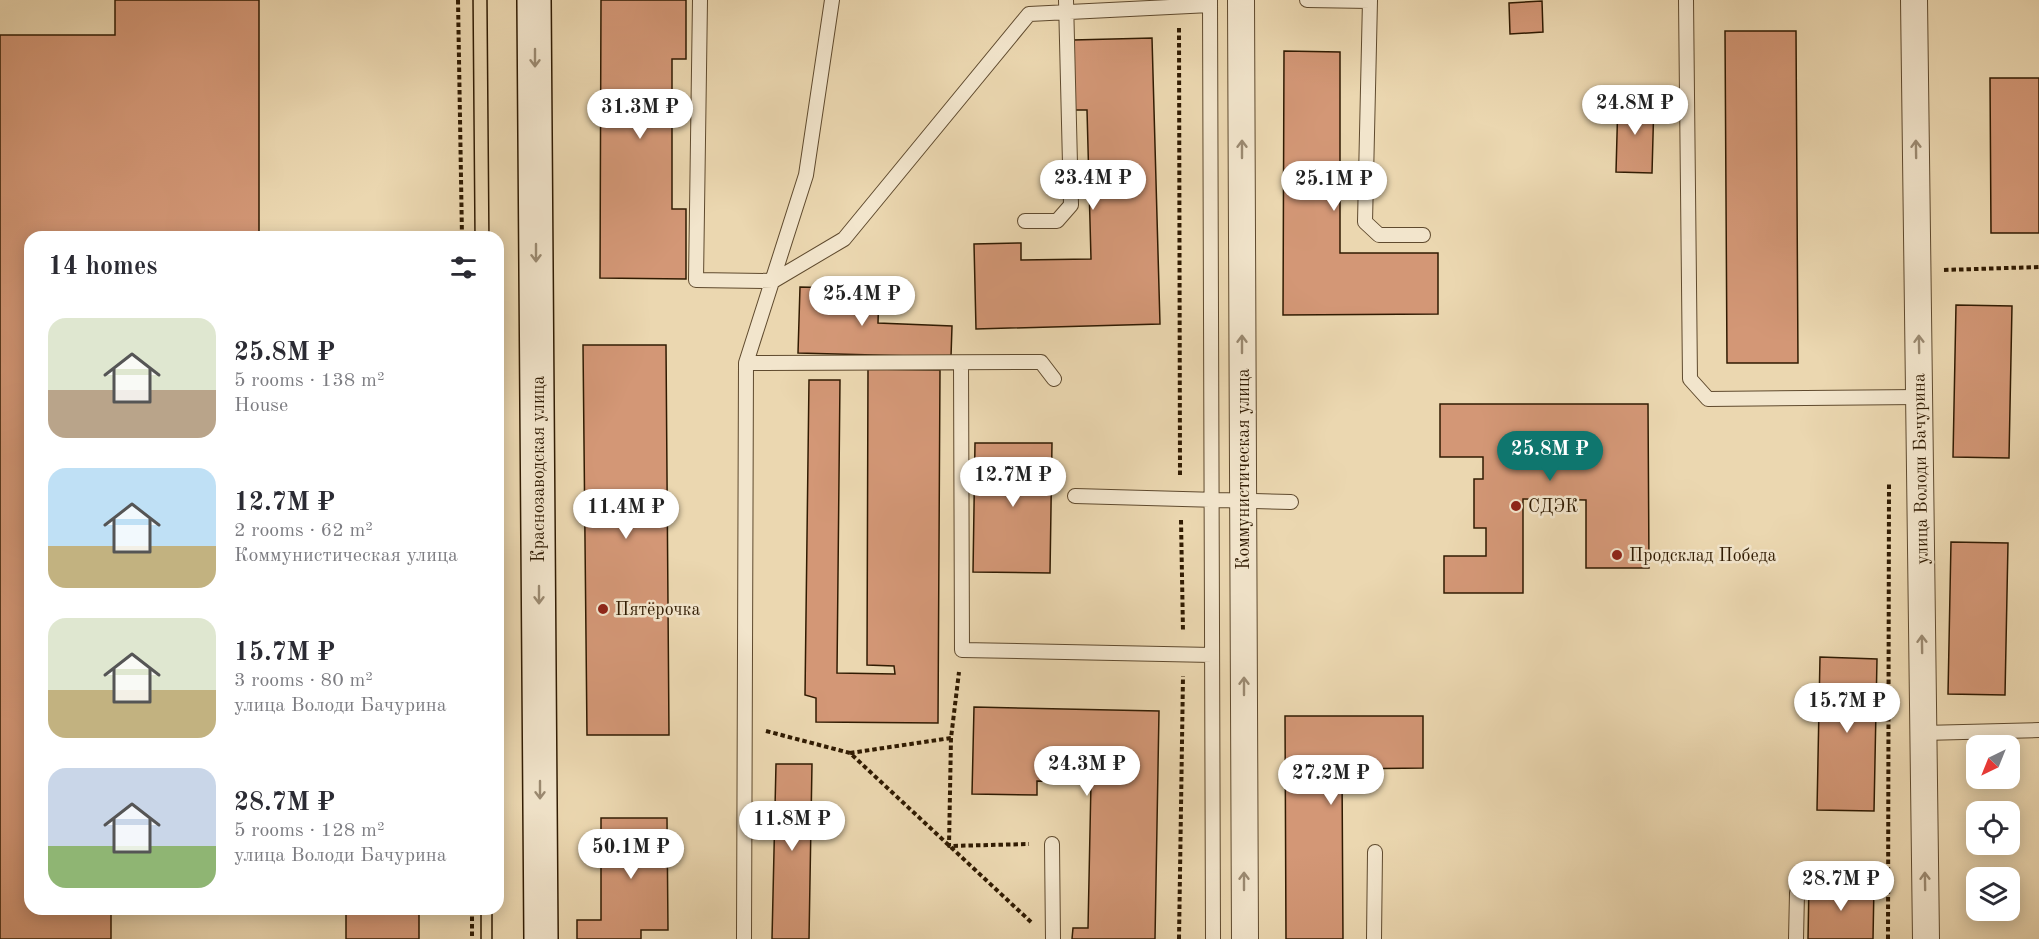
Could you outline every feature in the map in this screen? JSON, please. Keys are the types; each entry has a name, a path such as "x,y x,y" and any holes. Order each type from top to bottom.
{"street":[{"name":"Краснозаводская улица","path":"534,0 541,939"},
{"name":"Коммунистическая улица","path":"1241,0 1245,939"},
{"name":"улица Володи Бачурина","path":"1914,0 1926,939"}],"lane":[{"path":"700,0 696,280 772,281 844,239 1029,14 1066,7 1179,7 1210,3 1213,939"},
{"path":"744,939 746,363 806,175 832,0"},
{"path":"1307,0 1370,1 1365,222 1379,235 1423,235"},
{"path":"1686,0 1690,379 1708,399 1919,397"},
{"path":"1025,221 1057,221 1071,205 1066,7"},
{"path":"746,363 1041,362 1054,379"},
{"path":"961,363 962,650 1212,655"},
{"path":"1075,496 1291,502"},
{"path":"1923,733 2039,730"},
{"path":"1052,844 1053,939"},
{"path":"1374,939 1375,852"},
{"path":"1796,939 1797,893"}],"path":[{"path":"458,0 462,231"},
{"path":"1179,7 1180,498 1183,654 1179,939"},
{"path":"1918,270 2039,267"},
{"path":"1888,939 1889,480"},
{"path":"949,846 951,738 962,650"},
{"path":"745,726 850,753 951,738"},
{"path":"850,753 1032,923"},
{"path":"949,846 1052,844"},
{"path":"472,915 472,939"}],"building":[{"path":"115,0 259,0 259,231 24,231 24,915 111,915 111,939 0,939 0,35 115,35"},
{"path":"601,0 686,0 686,59 672,59 672,209 686,209 686,279 600,278"},
{"path":"1542,1 1543,32 1510,34 1509,3"},
{"path":"1725,31 1796,31 1798,363 1727,363"},
{"path":"1152,38 1160,324 976,329 974,244 1021,243 1021,260 1091,259 1087,110 1075,110 1073,40"},
{"path":"1284,51 1340,52 1340,253 1438,253 1438,314 1283,315"},
{"path":"1990,78 2039,78 2039,233 1991,233"},
{"path":"1618,99 1654,100 1652,173 1616,172"},
{"path":"800,287 879,289 878,323 952,326 951,357 798,353"},
{"path":"1956,305 2012,306 2009,458 1953,457"},
{"path":"583,345 666,345 669,735 587,735"},
{"path":"868,369 940,370 938,723 816,722 816,698 805,695 809,380 840,380 837,673 895,674 894,666 867,665"},
{"path":"1440,404 1648,404 1649,568 1586,568 1586,500 1523,499 1523,593 1444,593 1444,556 1486,556 1486,528 1474,528 1474,479 1483,479 1483,457 1440,457"},
{"path":"975,443 1052,443 1050,573 973,572"},
{"path":"1951,542 2008,543 2005,695 1948,694"},
{"path":"1820,657 1877,659 1874,811 1817,810"},
{"path":"974,707 1159,711 1155,939 1072,939 1073,928 1088,928 1091,782 1037,781 1037,795 972,794"},
{"path":"1285,716 1423,716 1423,768 1342,769 1343,939 1286,939"},
{"path":"776,764 812,764 809,939 772,939"},
{"path":"601,818 667,818 668,930 641,930 641,939 577,939 577,920 601,920"},
{"path":"1809,884 1874,885 1873,939 1808,939"},
{"path":"346,915 419,915 419,939 346,939"}],"tram line":[{"path":"473,0 475,231"},
{"path":"487,0 489,231"},
{"path":"481,915 481,939"},
{"path":"492,915 492,939"}],"place":[{"name":"СДЭК","path":"1516,506"},
{"name":"Продсклад Победа","path":"1617,555"},
{"name":"Пятёрочка","path":"603,609"}]}
